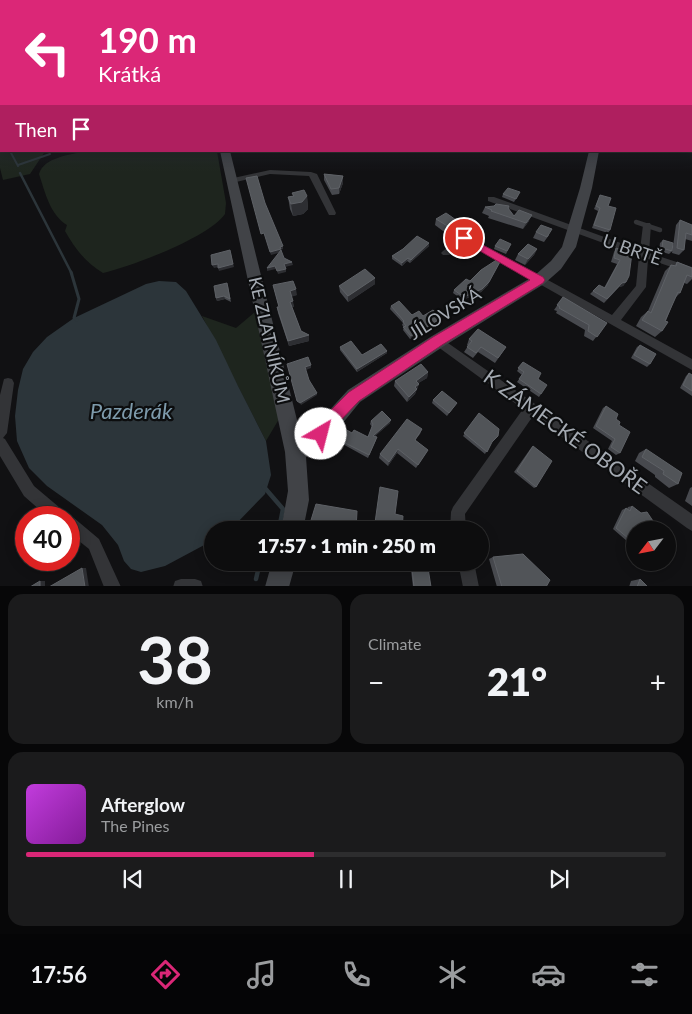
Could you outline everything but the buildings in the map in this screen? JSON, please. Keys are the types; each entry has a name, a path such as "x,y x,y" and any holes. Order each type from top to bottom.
{"street":[{"name":"KE ZLATNÍKŮM","path":"225,152 295,452 300,487 298,510 295,521"},
{"name":"JÍLOVSKÁ","path":"295,452 321,434 354,396 438,341 539,280 554,268 564,255 573,230 586,188 594,152"},
{"path":"232,180 270,172 311,174 314,176 332,213"},
{"name":"U BRTĚ","path":"491,199 573,230 692,271"},
{"path":"614,321 641,287 647,225"},
{"path":"446,253 464,238 692,365"},
{"name":"K ZÁMECKÉ OBOŘE","path":"438,341 692,523"},
{"path":"0,433 8,383"},
{"path":"458,521 458,512 531,408"},
{"path":"0,444 29,491 47,506"},
{"path":"80,532 94,544 113,586"},
{"path":"278,586 282,571"},
{"path":"468,571 471,586"},
{"path":"181,586 195,586"}],"lane":[{"path":"636,222 660,230"}],"shaded area":[{"path":"0,152 46,152 30,174 3,180 0,168"},
{"path":"81,152 217,152 226,203 225,214 216,223 187,241 150,258 103,273 86,260 73,244 65,231 67,225 61,221 52,209 39,174 46,164"},
{"path":"255,312 279,419 266,441 202,316 236,328"}],"water":[{"name":"Pazderák","path":"159,281 176,282 186,291 216,340 266,441 271,475 265,494 239,521 204,521 204,545 165,566 141,572 131,569 124,561 118,545 102,525 80,509 80,506 75,506 47,486 29,468 17,441 15,416 23,369 33,352 47,337 74,318 146,284"}],"waterway":[{"path":"11,152 18,166"},
{"path":"18,165 50,154"},
{"path":"20,173 71,272"},
{"path":"71,272 79,299 74,318 77,320"},
{"path":"264,487 283,509 281,521"},
{"path":"256,579 258,571"}],"route":[{"path":"321,434 354,396 382,376 539,280 464,238"}]}
